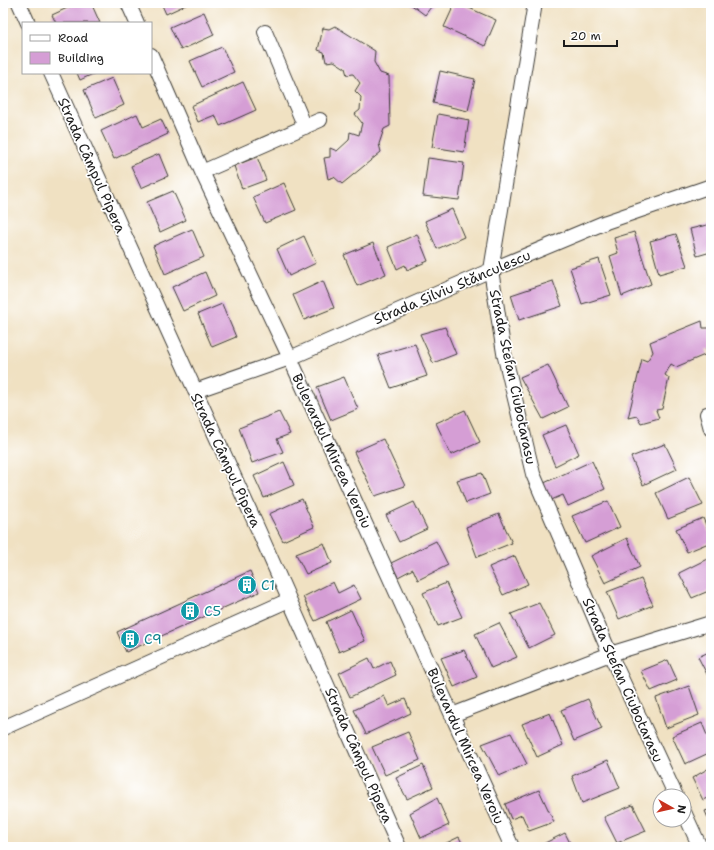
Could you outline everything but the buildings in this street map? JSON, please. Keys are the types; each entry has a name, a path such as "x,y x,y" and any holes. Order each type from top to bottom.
{"street":[{"path":"19,3 28,22"},
{"path":"128,3 137,22"},
{"name":"Strada Stefan Ciubotarasu","path":"535,3 491,270 504,353 533,474 610,654 672,788"},
{"path":"265,32 305,127"},
{"name":"Bulevardul Mircea Veroiu","path":"152,57 202,172 290,358 512,847"},
{"name":"Strada Câmpul Pipera","path":"51,74 400,847"},
{"path":"202,172 320,120"},
{"name":"Strada Silviu Stănculescu","path":"195,391 290,358 491,270 606,222 711,186"},
{"path":"707,414 711,429"},
{"path":"3,728 289,600"},
{"path":"452,715 610,654 711,623"},
{"path":"691,828 700,847"}],"place":[{"name":"C1","path":"247,585"},
{"name":"C5","path":"190,611"},
{"name":"C9","path":"130,639"}]}
